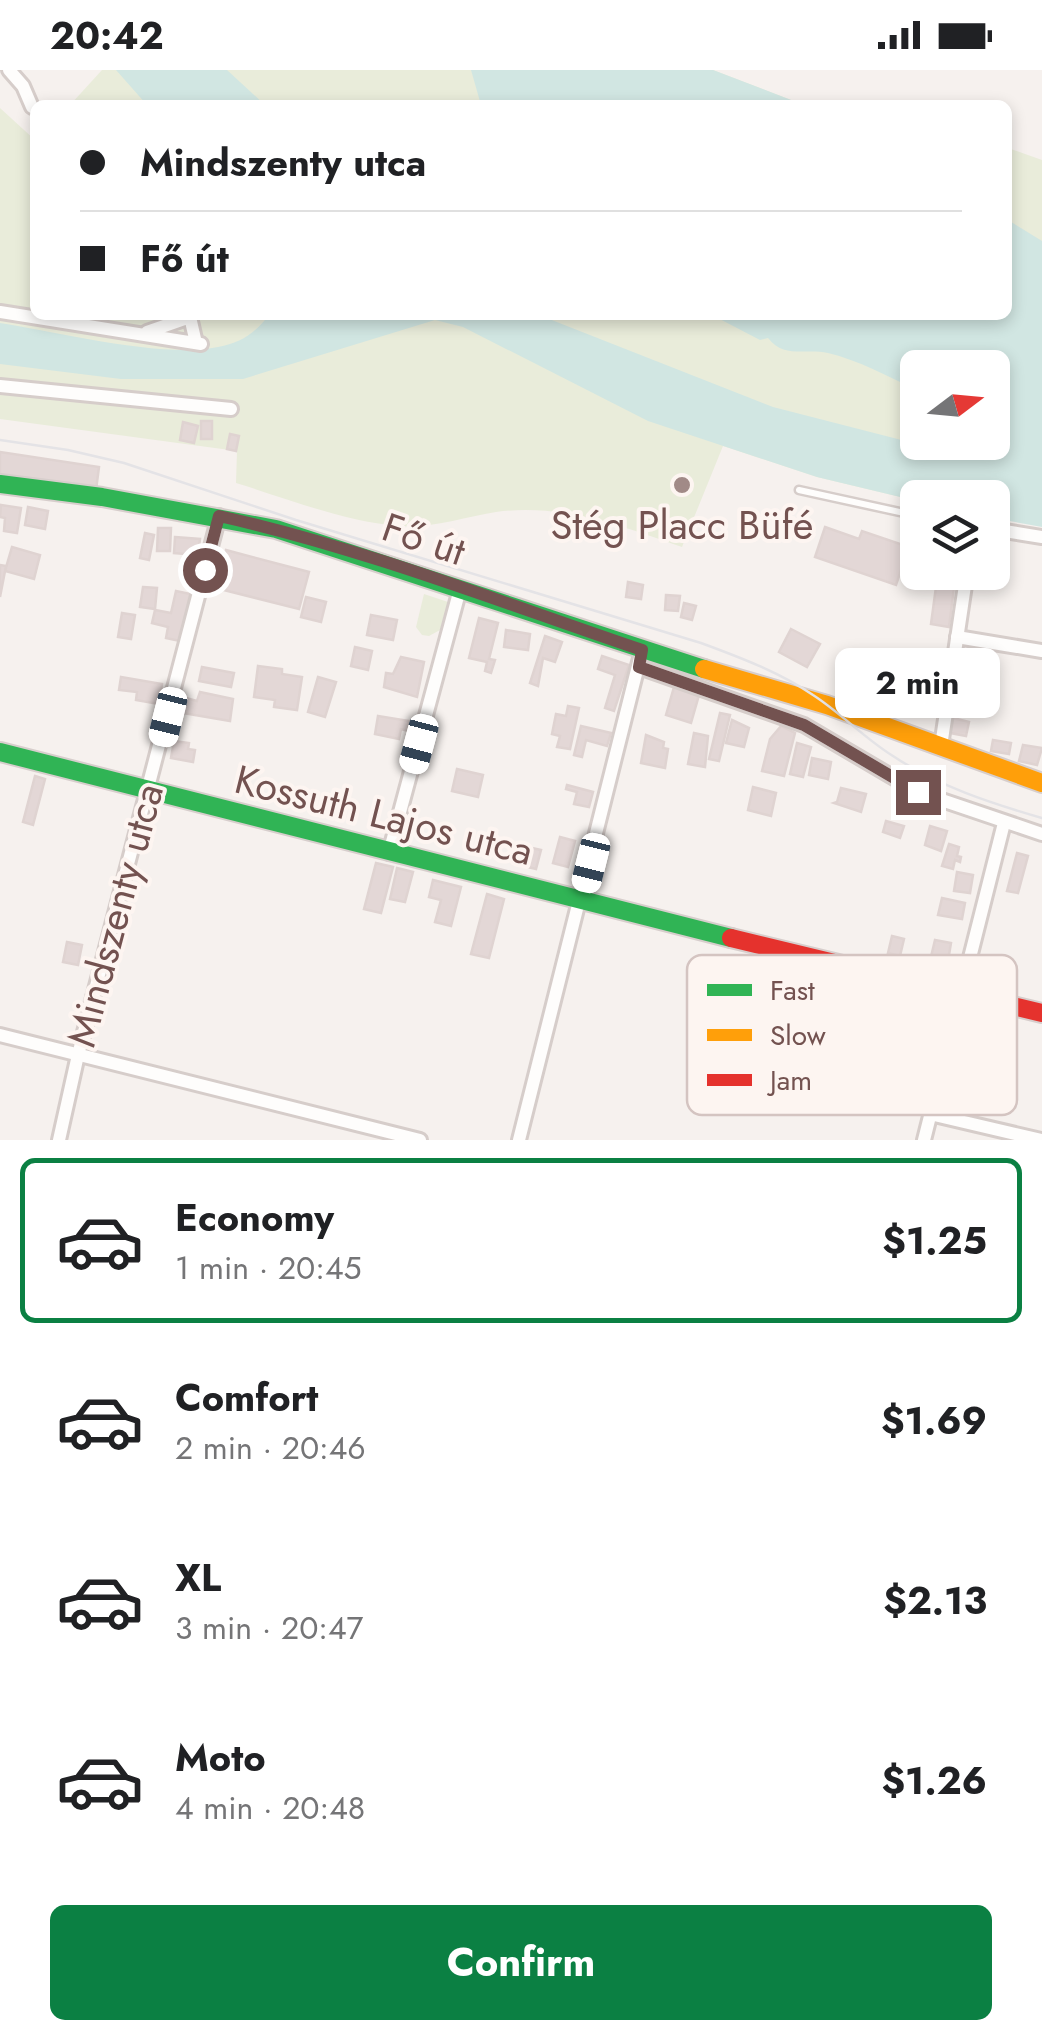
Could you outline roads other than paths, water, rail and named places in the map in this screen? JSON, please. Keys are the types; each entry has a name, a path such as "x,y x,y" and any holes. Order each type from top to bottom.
{"main road":[{"name":"Fő út","path":"0,484 276,528 460,589 640,658 1042,784"},
{"name":"Fő út","path":"640,658 808,699 1042,784"},
{"name":"Kossuth Lajos utca","path":"0,752 581,902 805,955"},
{"name":"Kossuth Lajos utca","path":"1017,1007 1042,1013"}],"street":[{"path":"9,70 23,86 30,102"},
{"path":"0,312 30,316"},
{"path":"55,320 199,344 191,320"},
{"path":"144,333 181,320"},
{"path":"0,386 231,409"},
{"name":"Mindszenty utca","path":"60,1140 78,1056 219,516"},
{"path":"1010,532 1042,538"},
{"path":"389,853 460,589"},
{"path":"940,746 964,590"},
{"path":"956,637 1042,652"},
{"path":"519,1140 640,658"},
{"name":"Fő út","path":"640,658 804,725 918,792 1042,834"},
{"path":"970,955 1004,822"},
{"path":"0,1034 420,1140"},
{"path":"924,1140 930,1115"},
{"path":"934,1115 1041,1140"}],"lane":[{"path":"799,490 900,512"}],"tram line":[{"path":"0,440 124,463 296,520 701,643 800,687 910,767 984,800 1042,818"}],"place":[{"name":"Stég Placc Büfé","path":"682,485"}]}
